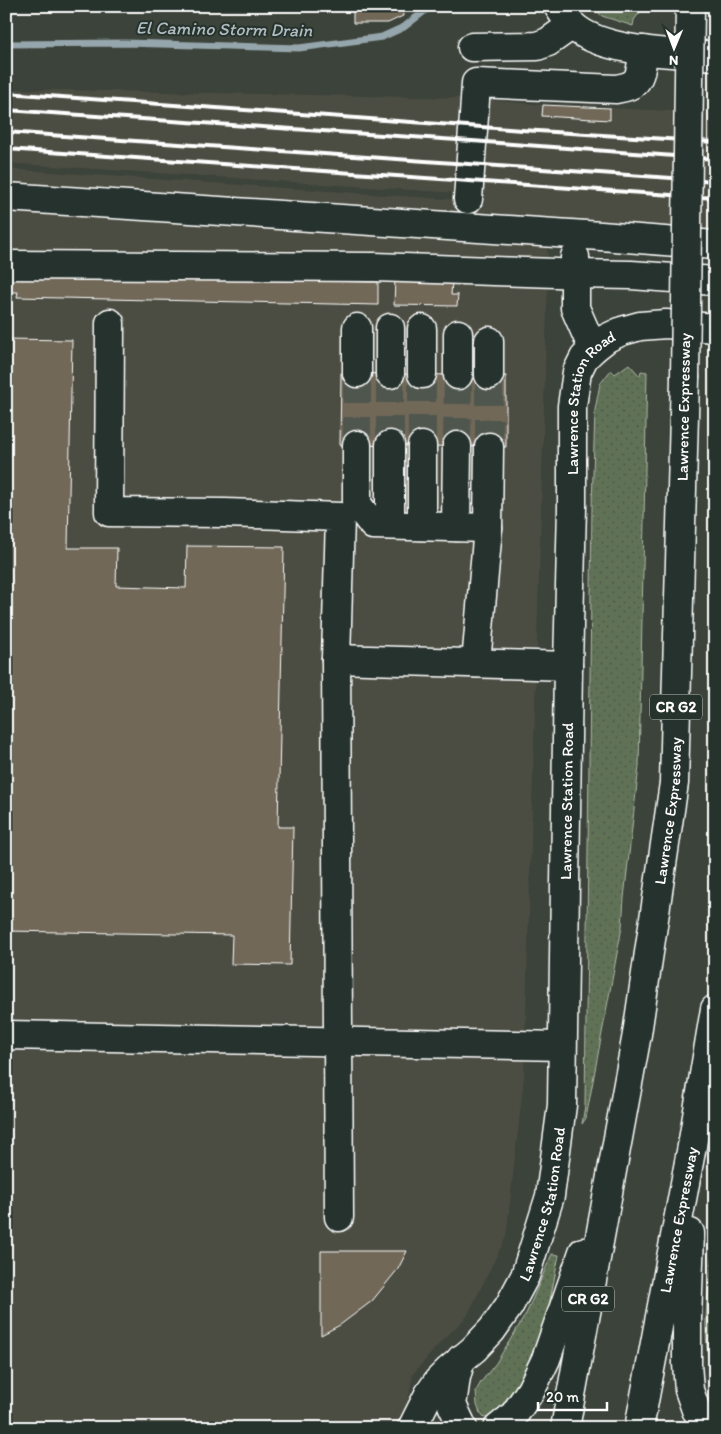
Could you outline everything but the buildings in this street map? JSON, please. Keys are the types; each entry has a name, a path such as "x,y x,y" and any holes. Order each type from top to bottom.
{"main road":[{"name":"Lawrence Expressway","path":"565,1428 636,1034 674,783 684,378 690,6"},
{"path":"472,47 537,46 548,42 565,15 586,34 619,47 715,56"},
{"path":"468,199 476,83 616,89 635,82 639,74 643,50"},
{"path":"6,197 715,245"},
{"path":"576,235 575,308 593,349"},
{"path":"6,266 374,267 631,275 715,281"},
{"path":"110,323 109,512 225,513 340,517 336,659 339,1217"},
{"name":"Lawrence Station Road","path":"412,1428 429,1394 438,1381 474,1349 509,1306 524,1276 538,1238 550,1196 562,1105 572,406 576,372 584,358 593,349 607,338 622,331 640,326 666,324 715,328"},
{"path":"357,328 357,373"},
{"path":"390,328 390,374"},
{"path":"422,329 422,374"},
{"path":"458,334 458,375"},
{"path":"489,341 489,375"},
{"path":"357,445 357,504 382,525 488,528"},
{"path":"382,525 390,445"},
{"path":"422,446 422,526"},
{"path":"456,527 457,446"},
{"path":"476,663 488,528 489,447"},
{"path":"336,659 568,666"},
{"name":"Lawrence Expressway","path":"639,1428 692,1146 715,1009"},
{"path":"6,1035 562,1046"},
{"path":"692,1146 687,1364 689,1390 694,1404 698,1414 710,1428"},
{"path":"498,1428 514,1414 532,1390 546,1358 611,1170"},
{"path":"461,1359 452,1405 463,1428"}],"shaded area":[{"path":"6,89 465,98 543,105 715,113 715,233 547,223 548,272 524,1077 506,1237 467,1316 413,1374 407,1404 402,1416 395,1425 384,1428 6,1428 6,169 458,200 458,193 6,163"}],"green space":[{"path":"591,6 645,6 634,20 633,26 602,16"},
{"path":"629,364 640,376 641,371 647,372 639,766 622,927 586,1118 582,1124 585,1105 592,506 595,410 600,384 611,370 615,374"},
{"path":"715,1244 715,1398 709,1366 706,1327 708,1290"},
{"path":"552,1254 559,1255 549,1305 533,1358 523,1377 493,1417 484,1418 477,1405 476,1391 496,1363 526,1314"}],"waterway":[{"name":"El Camino Storm Drain","path":"6,44 126,43 299,48 382,37 404,27 431,6"}],"tunnel":[{"path":"357,373 357,445"},
{"path":"390,374 390,445"},
{"path":"422,374 422,446"},
{"path":"457,446 458,375"},
{"path":"489,375 489,447"}],"railway":[{"path":"6,93 715,142"},
{"path":"6,110 715,159"},
{"path":"6,132 715,181"},
{"path":"6,149 715,198"}]}
